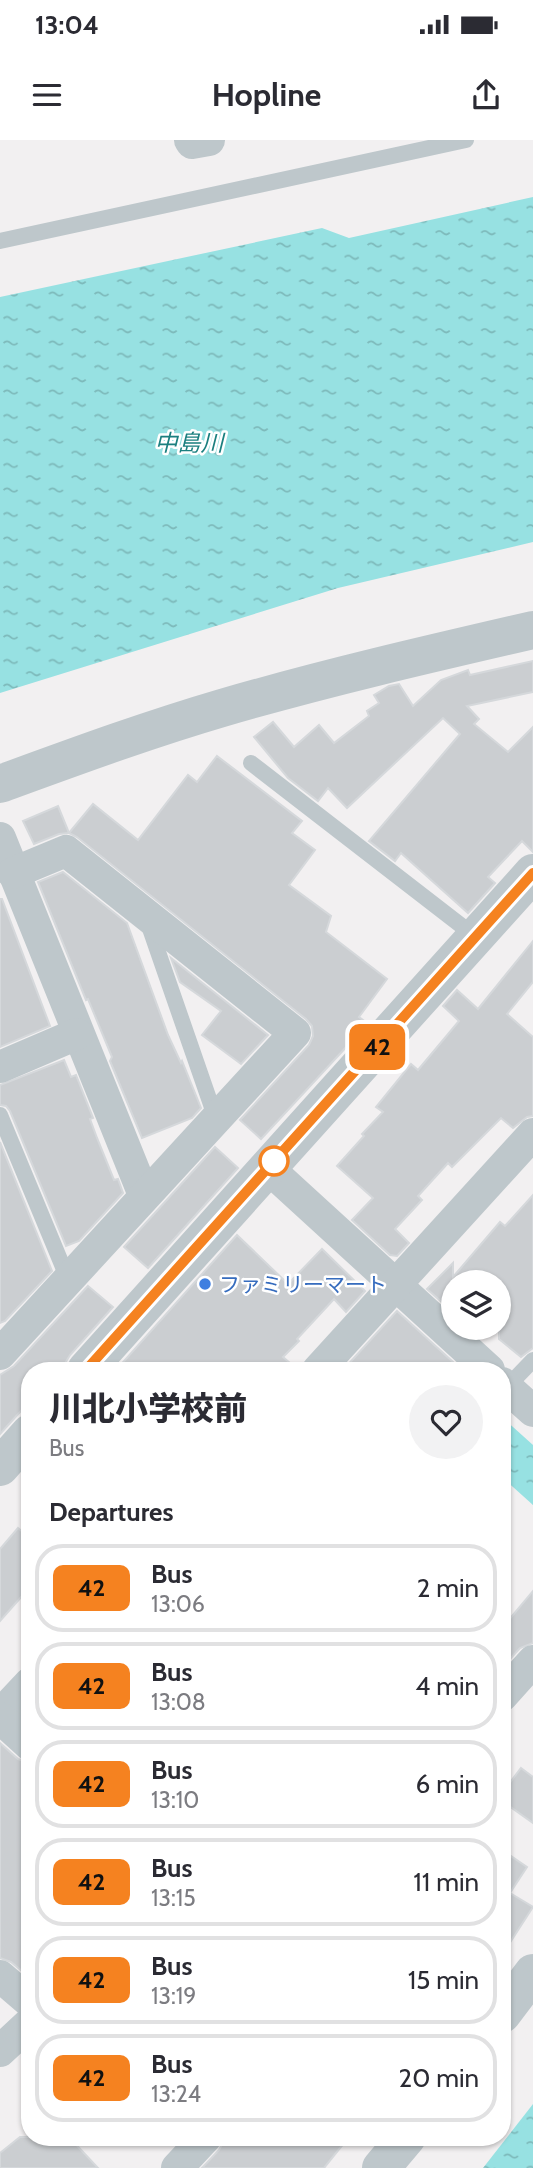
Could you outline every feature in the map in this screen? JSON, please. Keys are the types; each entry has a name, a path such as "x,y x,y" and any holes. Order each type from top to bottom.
{"street":[{"path":"190,140 192,143 209,140"},
{"path":"0,784 222,708 372,668 533,630"},
{"path":"0,838 7,876 144,1195"},
{"path":"0,1354 295,1033 66,851 7,876"},
{"path":"93,1362 533,873"},
{"path":"0,1067 77,1034"},
{"path":"326,1362 533,1134"},
{"path":"268,1168 479,1362"},
{"path":"511,1391 533,1411"},
{"path":"0,1467 21,1443"},
{"path":"511,1686 533,1661"},
{"path":"21,1693 0,1717 21,1737"},
{"path":"511,2002 533,1973"},
{"path":"0,1976 21,1994"},
{"path":"0,2051 21,2031"},
{"path":"177,2168 198,2146"},
{"path":"382,2168 400,2146"}],"lane":[{"path":"0,241 466,140"},
{"path":"251,763 476,937"},
{"path":"145,914 216,1119"},
{"path":"0,1115 68,1279"},
{"path":"511,1373 533,1360"}],"water":[{"name":"中島川","path":"533,197 533,542 338,588 0,693 0,297 322,228 349,238"},
{"path":"511,1425 533,1445 533,1505 511,1485"},
{"path":"533,2104 533,2168 483,2168 500,2146 511,2146 511,2132"}],"building":[{"path":"533,661 533,692 467,706 479,719 474,724 508,752 533,727 533,852 522,841 488,877 495,883 468,913 401,853 395,861 369,841 460,734 443,718 347,808 328,788 318,801 288,778 254,737 273,722 294,747 319,725 334,743 369,716 367,711 379,703 374,695 389,686 399,684 413,706 441,680 468,670 470,675"},
{"path":"217,756 302,821 292,833 315,850 289,885 331,916 326,932 387,979 359,1017 367,1023 362,1030 261,1139 240,1120 309,1045 313,1036 312,1026 69,833 93,804 138,840 188,775 197,782"},
{"path":"58,806 69,833 34,844 23,821"},
{"path":"63,872 127,923 168,1035 201,1108 192,1118 142,1138 110,1061 112,1057 38,882"},
{"path":"0,899 50,1026 0,1047"},
{"path":"533,941 533,982 507,1014 533,1037 533,1116 527,1117 513,1128 501,1118 452,1167 448,1163 418,1196 422,1200 395,1229 409,1243 397,1256 390,1255 352,1220 373,1198 337,1166 383,1112 376,1107 411,1064 418,1070 459,1021 443,1006 457,990 478,1009"},
{"path":"171,958 268,1035 241,1064 202,1035 221,1011 180,982"},
{"path":"64,1060 71,1077 76,1075 93,1118 90,1119 97,1138 114,1180 118,1179 123,1193 79,1241 66,1246 10,1111 6,1106 0,1105 0,1085"},
{"path":"0,1142 52,1271 5,1321 0,1323"},
{"path":"215,1147 238,1168 148,1268 124,1247"},
{"path":"533,1195 533,1348 521,1357 500,1340 511,1340 511,1270 459,1270 500,1222 505,1226"},
{"path":"237,1235 288,1284 322,1249 365,1291 346,1312 334,1299 283,1357 289,1362 123,1362"},
{"path":"441,1275 441,1301 427,1289"},
{"path":"88,1286 113,1307 66,1362 21,1362 21,1411 0,1434 0,1375 14,1366"},
{"path":"397,1311 453,1362 350,1362"},
{"path":"18,1528 21,1530 21,1597 0,1621 0,1549"},
{"path":"533,1591 533,1643 520,1648 511,1658 511,1617"},
{"path":"0,1743 21,1760 21,1970 11,1962 0,1958"},
{"path":"521,1768 533,1777 533,1823 511,1807 511,1781"},
{"path":"511,1856 527,1867 511,1891"},
{"path":"511,1894 533,1907 511,1941"},
{"path":"21,2137 21,2146 77,2146 98,2168 0,2168 0,2153"},
{"path":"221,2146 342,2146 324,2168 202,2168"}],"bus line":[{"name":"42","path":"93,1362 533,873"}],"place":[{"name":"ファミリーマート","path":"205,1284"}]}
